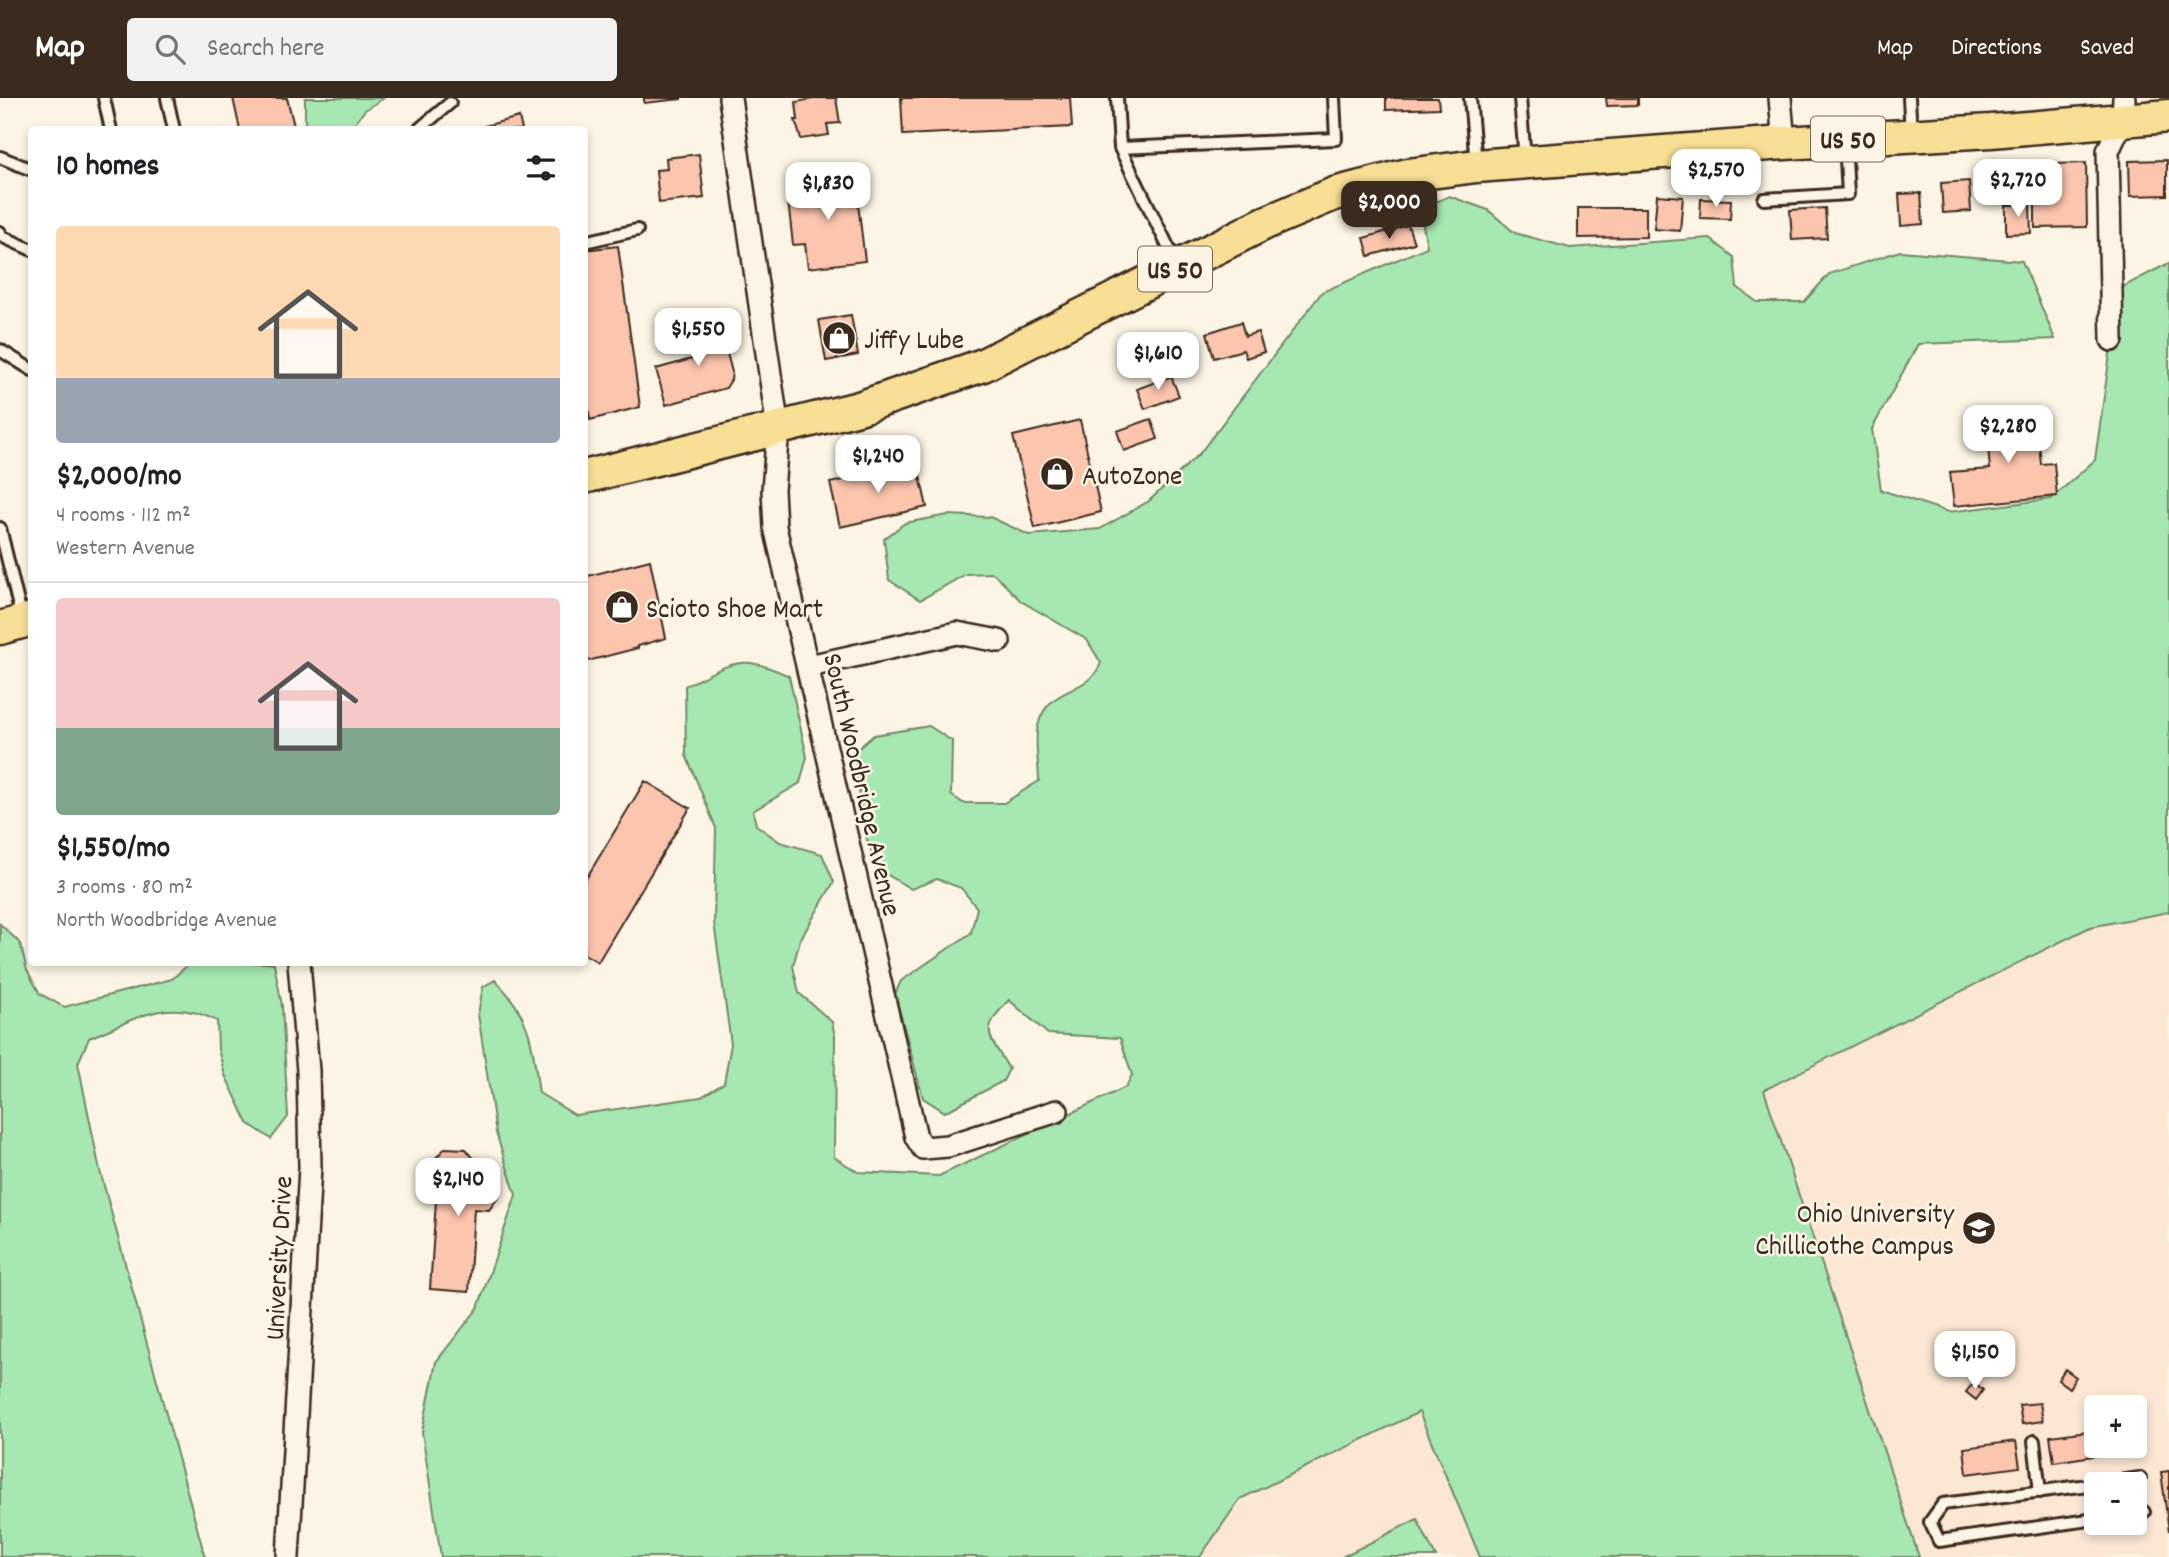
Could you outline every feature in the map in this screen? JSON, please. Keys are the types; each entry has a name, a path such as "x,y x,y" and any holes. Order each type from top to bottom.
{"main road":[{"name":"US 50","path":"588,477 859,408 983,365 1265,223 1334,194 1408,175 1476,166 1911,136 2123,108 2169,116"}],"street":[{"name":"South Woodbridge Avenue","path":"730,98 778,429 773,490 775,527 916,1137 923,1148 948,1146 1057,1111"},
{"path":"1780,98 1784,143"},
{"path":"2112,340 2108,152 2123,108"},
{"path":"809,666 957,633 999,641"},
{"name":"University Drive","path":"288,1557 310,1167 308,1071 299,966"}],"lane":[{"path":"167,98 173,126"},
{"path":"1118,98 1120,148 1179,267"},
{"path":"1120,148 1336,139 1334,98"},
{"path":"1470,98 1476,166"},
{"path":"1520,98 1525,163"},
{"path":"1909,98 1911,136"},
{"path":"102,99 110,126"},
{"path":"423,126 450,103"},
{"path":"1763,199 1848,194 1845,139"},
{"path":"0,157 28,168"},
{"path":"588,241 637,230"},
{"path":"0,232 8,240 28,248"},
{"path":"0,351 28,368"},
{"path":"0,528 18,623"},
{"path":"2034,1441 2040,1492"},
{"path":"2084,1486 1943,1504 1930,1522 1939,1541 2084,1521"}],"shaded area":[{"name":"Ohio University Chillicothe Campus","path":"2169,900 2169,1557 1738,1557 1743,1081 2078,914"},
{"path":"1419,1412 1480,1557 1200,1557 1240,1499"}],"green space":[{"path":"305,98 384,98 365,110 352,126 303,126"},
{"path":"1449,196 1488,210 1515,233 1570,248 1709,238 1734,257 1737,287 1757,302 1804,302 1829,274 1900,251 2022,261 2055,339 1918,344 1872,429 1881,490 1948,512 2051,499 2095,460 2112,340 2111,293 2169,263 2169,912 2090,927 1764,1090 1919,1557 1480,1557 1419,1412 1240,1499 1200,1557 441,1557 422,1432 436,1362 478,1308 516,1195 496,1133 478,1014 483,987 495,980 523,1019 532,1046 539,1093 575,1115 701,1097 724,1083 731,1044 714,922 716,828 686,755 685,686 736,664 759,664 789,676 807,757 800,783 753,811 756,825 780,842 822,854 834,882 800,940 793,966 799,993 832,1022 835,1036 834,1157 858,1172 939,1176 1126,1087 1132,1075 1120,1038 1048,1034 1009,1000 993,1019 990,1027 992,1040 1009,1069 1003,1081 945,1112 923,1098 895,994 901,981 971,933 977,908 961,888 937,879 911,889 878,869 864,831 854,752 874,735 929,726 952,741 951,795 963,803 1004,803 1039,781 1036,739 1043,713 1059,696 1087,681 1101,663 1087,640 1021,601 993,573 966,574 920,600 889,580 884,539 905,523 948,515 990,517 1029,535 1100,529 1149,501 1200,453 1322,292 1427,247 1420,209"},
{"path":"0,924 20,943 27,970 40,994 64,1007 172,979 187,966 275,966 282,1006 288,1117 271,1139 248,1123 225,1075 218,1049 217,1021 199,1013 167,1010 137,1017 89,1038 78,1063 100,1171 205,1557 0,1557"},
{"path":"1417,1519 1436,1557 1342,1557"}],"building":[{"path":"233,98 287,98 294,126 239,126"},
{"path":"644,98 681,98 681,99 644,103"},
{"path":"836,98 840,123 827,124 829,135 801,139 795,120 798,120 796,102"},
{"path":"901,98 1070,98 1072,127 903,135"},
{"path":"1386,98 1438,98 1439,108 1386,110"},
{"path":"1606,98 1638,98 1638,105 1607,106"},
{"path":"519,117 521,126 484,126"},
{"path":"699,154 704,198 659,203 656,170 667,169 666,158"},
{"path":"2167,160 2167,195 2130,196 2129,161"},
{"path":"2086,163 2087,227 2035,228 2035,203 2053,203 2053,164"},
{"path":"854,170 865,261 808,268 805,244 793,245 787,191 839,184 838,172"},
{"path":"1969,181 1971,211 1943,213 1941,183"},
{"path":"1921,193 1923,224 1901,226 1899,194"},
{"path":"1657,195 1683,197 1680,231 1654,229"},
{"path":"1701,199 1731,200 1730,219 1700,218"},
{"path":"2006,205 2030,205 2031,233 2006,234"},
{"path":"1578,208 1646,208 1646,237 1578,238"},
{"path":"1825,208 1827,238 1792,240 1790,210"},
{"path":"1408,225 1414,243 1369,256 1364,238"},
{"path":"618,246 640,407 590,420 588,406 588,250"},
{"name":"Jiffy Lube","path":"851,315 858,355 826,361 819,320"},
{"path":"1241,322 1245,336 1258,332 1264,352 1246,358 1243,350 1214,358 1207,333"},
{"path":"719,324 732,372 726,388 666,405 656,369 695,358 688,333"},
{"path":"1171,376 1179,396 1145,409 1137,389"},
{"path":"2036,411 2041,464 2054,463 2057,496 1954,506 1950,472 1990,469 1985,415"},
{"path":"1151,419 1158,439 1124,451 1117,431"},
{"name":"AutoZone","path":"1080,420 1101,512 1035,528 1013,436"},
{"path":"917,463 927,507 840,527 830,483"},
{"name":"Scioto Shoe Mart","path":"650,560 666,638 588,661 588,576"},
{"path":"645,781 690,808 598,962 588,956 588,875"},
{"path":"445,1148 466,1149 476,1161 476,1172 489,1173 499,1185 499,1196 489,1210 474,1209 469,1292 430,1289 436,1201 446,1195 446,1184 436,1173 436,1158"},
{"path":"2065,1369 2076,1377 2069,1388 2058,1380"},
{"path":"1974,1382 1983,1390 1976,1400 1966,1392"},
{"path":"2040,1403 2043,1421 2022,1424 2019,1405"},
{"path":"2084,1432 2084,1457 2054,1462 2050,1436"},
{"path":"2016,1441 2020,1467 1967,1474 1964,1448"},
{"path":"2169,1471 2169,1531 2161,1472"}],"place":[{"name":"Jiffy Lube","path":"839,338"},
{"name":"AutoZone","path":"1057,474"},
{"name":"Scioto Shoe Mart","path":"622,607"},
{"name":"Ohio University Chillicothe Campus","path":"1979,1228"}]}
